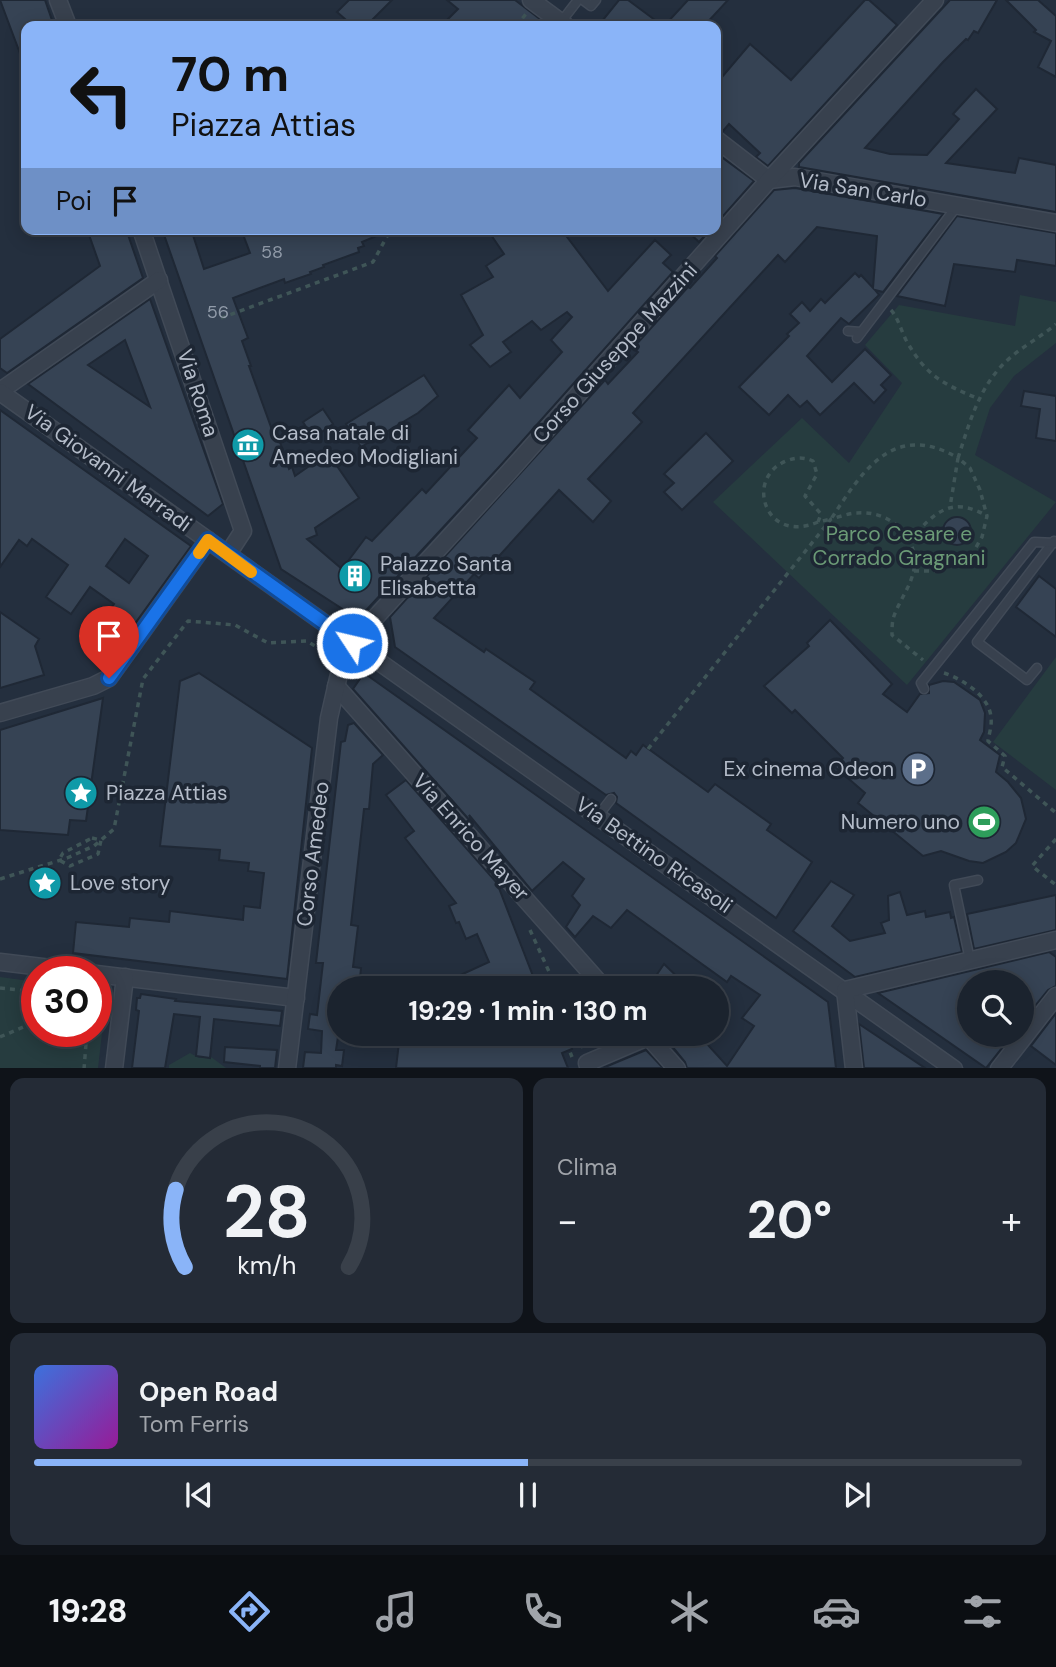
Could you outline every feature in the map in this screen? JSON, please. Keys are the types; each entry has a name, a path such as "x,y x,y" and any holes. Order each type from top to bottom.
{"street":[{"path":"58,0 66,21"},
{"path":"531,0 559,21"},
{"name":"Corso Giuseppe Mazzini","path":"721,231 935,0"},
{"path":"721,143 769,180"},
{"name":"Via San Carlo","path":"769,180 794,177 1056,223"},
{"name":"Via Roma","path":"143,235 243,531 228,554"},
{"name":"Corso Giuseppe Mazzini","path":"352,643 548,418 717,235"},
{"path":"0,391 159,280"},
{"name":"Via Giovanni Marradi","path":"0,391 352,643"},
{"path":"0,713 93,686 109,678 208,540"},
{"name":"Corso Amedeo","path":"287,1068 329,718 342,661 352,643"},
{"name":"Via Bettino Ricasoli","path":"352,643 953,1068"},
{"name":"Via Enrico Mayer","path":"336,686 594,976"},
{"path":"854,1068 845,990 1056,940"},
{"path":"0,962 21,964"},
{"path":"112,976 296,998"},
{"path":"114,1068 125,977"},
{"path":"1000,1068 1056,996"},
{"path":"587,1068 587,1063 623,1046"},
{"path":"657,1046 676,1068"}],"lane":[{"path":"565,21 581,0 591,6 596,0"},
{"name":"Via San Carlo","path":"848,331 859,335 883,304 888,290 957,206"},
{"path":"924,689 921,682 1034,542 1055,542"},
{"path":"1037,668 1027,681 977,642 1055,542"},
{"path":"598,816 611,799"},
{"path":"970,960 954,885 978,880"}],"path":[{"path":"221,318 373,262 388,235"},
{"path":"883,304 895,315 913,352 930,374 948,386 979,399"},
{"path":"950,507 958,458 986,384 1010,357 1056,324"},
{"path":"648,749 831,519 862,474 888,453 912,445 945,450 970,468 980,489 987,516 982,537 972,554 937,571 914,571"},
{"path":"818,522 821,514 805,496 817,474 813,461 795,457 778,464 767,477 764,488 767,507 783,526 806,527 858,512 883,516 897,524 910,540 915,555 914,571 893,618 892,635 932,669 958,678 981,697 989,708 991,719 988,741 1005,756 1002,767 1056,813"},
{"path":"910,540 927,520 950,507 970,506 987,516"},
{"path":"0,879 94,846 114,829 143,679 188,621 235,625 268,643 307,641 326,653"},
{"path":"59,860 63,853 92,838 101,840"},
{"path":"1056,839 1032,866 1056,885"},
{"path":"59,860 70,866 98,854 101,840"},
{"path":"0,988 21,990"},
{"path":"0,1037 21,1028"},
{"path":"568,1046 569,1050"},
{"path":"84,1068 86,1047"}],"green space":[{"name":"Parco Cesare e Corrado Gragnani","path":"1020,295 1056,302 1056,343 1014,376 990,408 975,455 1056,502 907,685 713,502 802,418 849,463 902,383 865,345 899,305 1015,326"},
{"path":"1056,657 1056,790 993,742"},
{"path":"0,977 21,980 21,1047 100,1047 98,1068 0,1068"},
{"path":"190,1053 199,1058 211,1057 226,1068 169,1068 169,1065"}],"building":[{"path":"0,0 45,0 52,21 21,21 21,56"},
{"path":"349,0 392,0 371,21 347,21 337,12"},
{"path":"447,0 515,0 542,21 446,21 458,9"},
{"path":"619,0 628,0 656,21 602,21"},
{"path":"688,0 728,0 709,21 669,21"},
{"path":"865,0 869,0 897,25 768,166 756,157 760,153 729,124 721,130 721,78 750,44 791,80"},
{"path":"950,0 997,0 978,33 974,31 968,40 943,62 865,148 890,154 927,155 959,119 953,114 976,89 997,109 946,163 1015,173 1019,158 1056,165 1056,212 799,167 799,163"},
{"path":"1006,0 1038,0 1056,16 1056,77 1038,67 1051,41 1034,32 1036,30"},
{"path":"721,157 754,181 721,218"},
{"path":"795,188 943,214 883,292 875,290 879,295 849,324 841,318 807,356 832,382 865,349 891,375 881,385 886,390 874,403 854,383 820,415 807,401 800,407 788,395 769,415 739,387 799,323 790,314 802,302 810,311 821,299 825,303 855,273 859,277 861,275 873,288 877,236 817,227 785,262 778,255 633,413 642,422 588,479 611,501 593,522 559,490 479,578 474,574 434,618 535,682 530,689 626,758 631,751 636,755 643,745 708,792 715,784 771,824 767,830 812,862 776,918 616,803 617,797 614,793 606,795 395,647 390,617 605,380 608,384 638,352 633,348 717,258 715,256 774,190"},
{"path":"957,216 1056,233 1056,266 1017,260 1015,272 954,264 945,306 897,296"},
{"path":"89,235 128,235 143,278 7,373 0,368 0,339 100,266"},
{"path":"164,235 193,235 204,269 250,253 243,235 379,235 362,242 364,246 358,248 359,252 323,265 324,267 310,272 311,274 285,283 284,279 233,298 248,338 242,341 249,366 289,469 292,467 295,476 328,453 359,498 315,528 317,535 307,539 342,569 366,537 372,541 422,489 426,493 477,438 468,430 509,385 520,398 562,352 551,340 572,317 567,312 541,330 532,321 503,342 511,352 490,367 470,345 483,335 461,295 493,277 486,266 504,254 491,235 566,235 608,291 655,240 671,255 663,263 673,272 500,466 358,619 281,569"},
{"path":"691,235 705,235 699,242"},
{"path":"150,299 223,504 208,516 28,384","holes":["125,340 150,407 88,365"]},
{"path":"424,375 438,396 418,413 361,447 346,424"},
{"path":"1024,391 1056,396 1056,441 1036,438 1040,409 1021,406"},
{"path":"323,409 333,424 313,438 303,422"},
{"path":"0,410 191,546 118,647 95,631 114,604 90,587 71,614 46,597 68,565 32,539 27,546 19,540 0,567","holes":["125,539 148,556 129,583 106,566"]},
{"path":"706,433 733,461 682,510 664,492 674,483 664,474"},
{"path":"957,517 967,521 971,531 967,541 957,545 947,541 943,531 947,521"},
{"path":"1039,576 1056,589 1056,637 1016,607"},
{"path":"0,612 39,639 35,646 44,675 0,688"},
{"name":"Ex cinema Odeon","path":"830,620 892,684 883,694 907,712 920,694 929,693 929,685 943,681 954,682 980,700 985,713 984,732 980,740 1000,755 996,772 1021,798 1026,819 1016,843 1006,852 983,863 941,851 923,856 858,803 865,793 835,767 843,758 795,710 792,713 764,686 809,646 807,643"},
{"path":"199,673 312,748 287,979 73,953 76,922 129,927 130,918 169,922 170,911 243,920 244,906 260,908 264,873 248,871 249,863 219,860 220,850 160,846 180,681"},
{"path":"364,673 828,1002 836,1068 687,1068 672,1046 709,1046 727,1066 754,1026 742,1018 760,995 731,976 729,979 729,976 719,976 627,910 611,928 593,916 575,937 566,927 580,905 572,896 584,879 563,862 532,891 469,815 473,824 353,689"},
{"path":"103,698 86,821 70,820 68,835 0,830 0,730"},
{"path":"354,723 383,755 373,764 369,809 364,809 351,925 358,926 353,967 361,968 360,976 327,976 327,1046 337,1046 336,1050 344,1050 342,1066 303,1068 305,1052 321,1053 322,1031 308,1029 310,1014 317,1015 323,963 316,963 341,742 345,741 348,725"},
{"path":"406,780 497,883 533,976 458,976 489,962 477,934 466,939 459,922 456,923 449,906 456,903 405,838 414,831 386,795"},
{"path":"831,881 854,895 832,926 850,941 885,933 881,923 889,920 888,896 900,892 907,915 925,911 926,917 950,912 951,918 954,917 962,952 855,977 793,931"},
{"path":"1056,895 1056,930 974,949 967,914"},
{"path":"1049,952 1056,957 1056,986 1048,990 1034,1007 1034,970 974,970"},
{"path":"664,964 676,976 656,976"},
{"path":"957,974 957,1047 1003,1047 986,1068 878,993"},
{"path":"141,994 176,999 175,1001 282,1011 280,1026 214,1019 210,1058 196,1056 200,1017 174,1014 165,1068 132,1068 139,1011 136,1010 137,998 140,998"},
{"path":"1056,1013 1056,1065 1032,1047"},
{"path":"859,1024 925,1068 864,1068"},
{"path":"399,1046 571,1046 572,1049 562,1053 568,1068 396,1068"},
{"path":"225,1047 277,1050 275,1068 224,1062"},
{"path":"646,1050 663,1068 603,1068"}],"slow traffic":[{"path":"199,553 208,540 251,572"}],"place":[{"name":"Casa natale di Amedeo Modigliani","path":"248,445"},
{"name":"Palazzo Santa Elisabetta","path":"355,576"},
{"name":"Ex cinema Odeon","path":"918,769"},
{"name":"Piazza Attias","path":"81,793"},
{"name":"Numero uno","path":"984,822"},
{"name":"Love story","path":"45,883"}],"route":[{"path":"109,678 208,540 352,643"}]}
